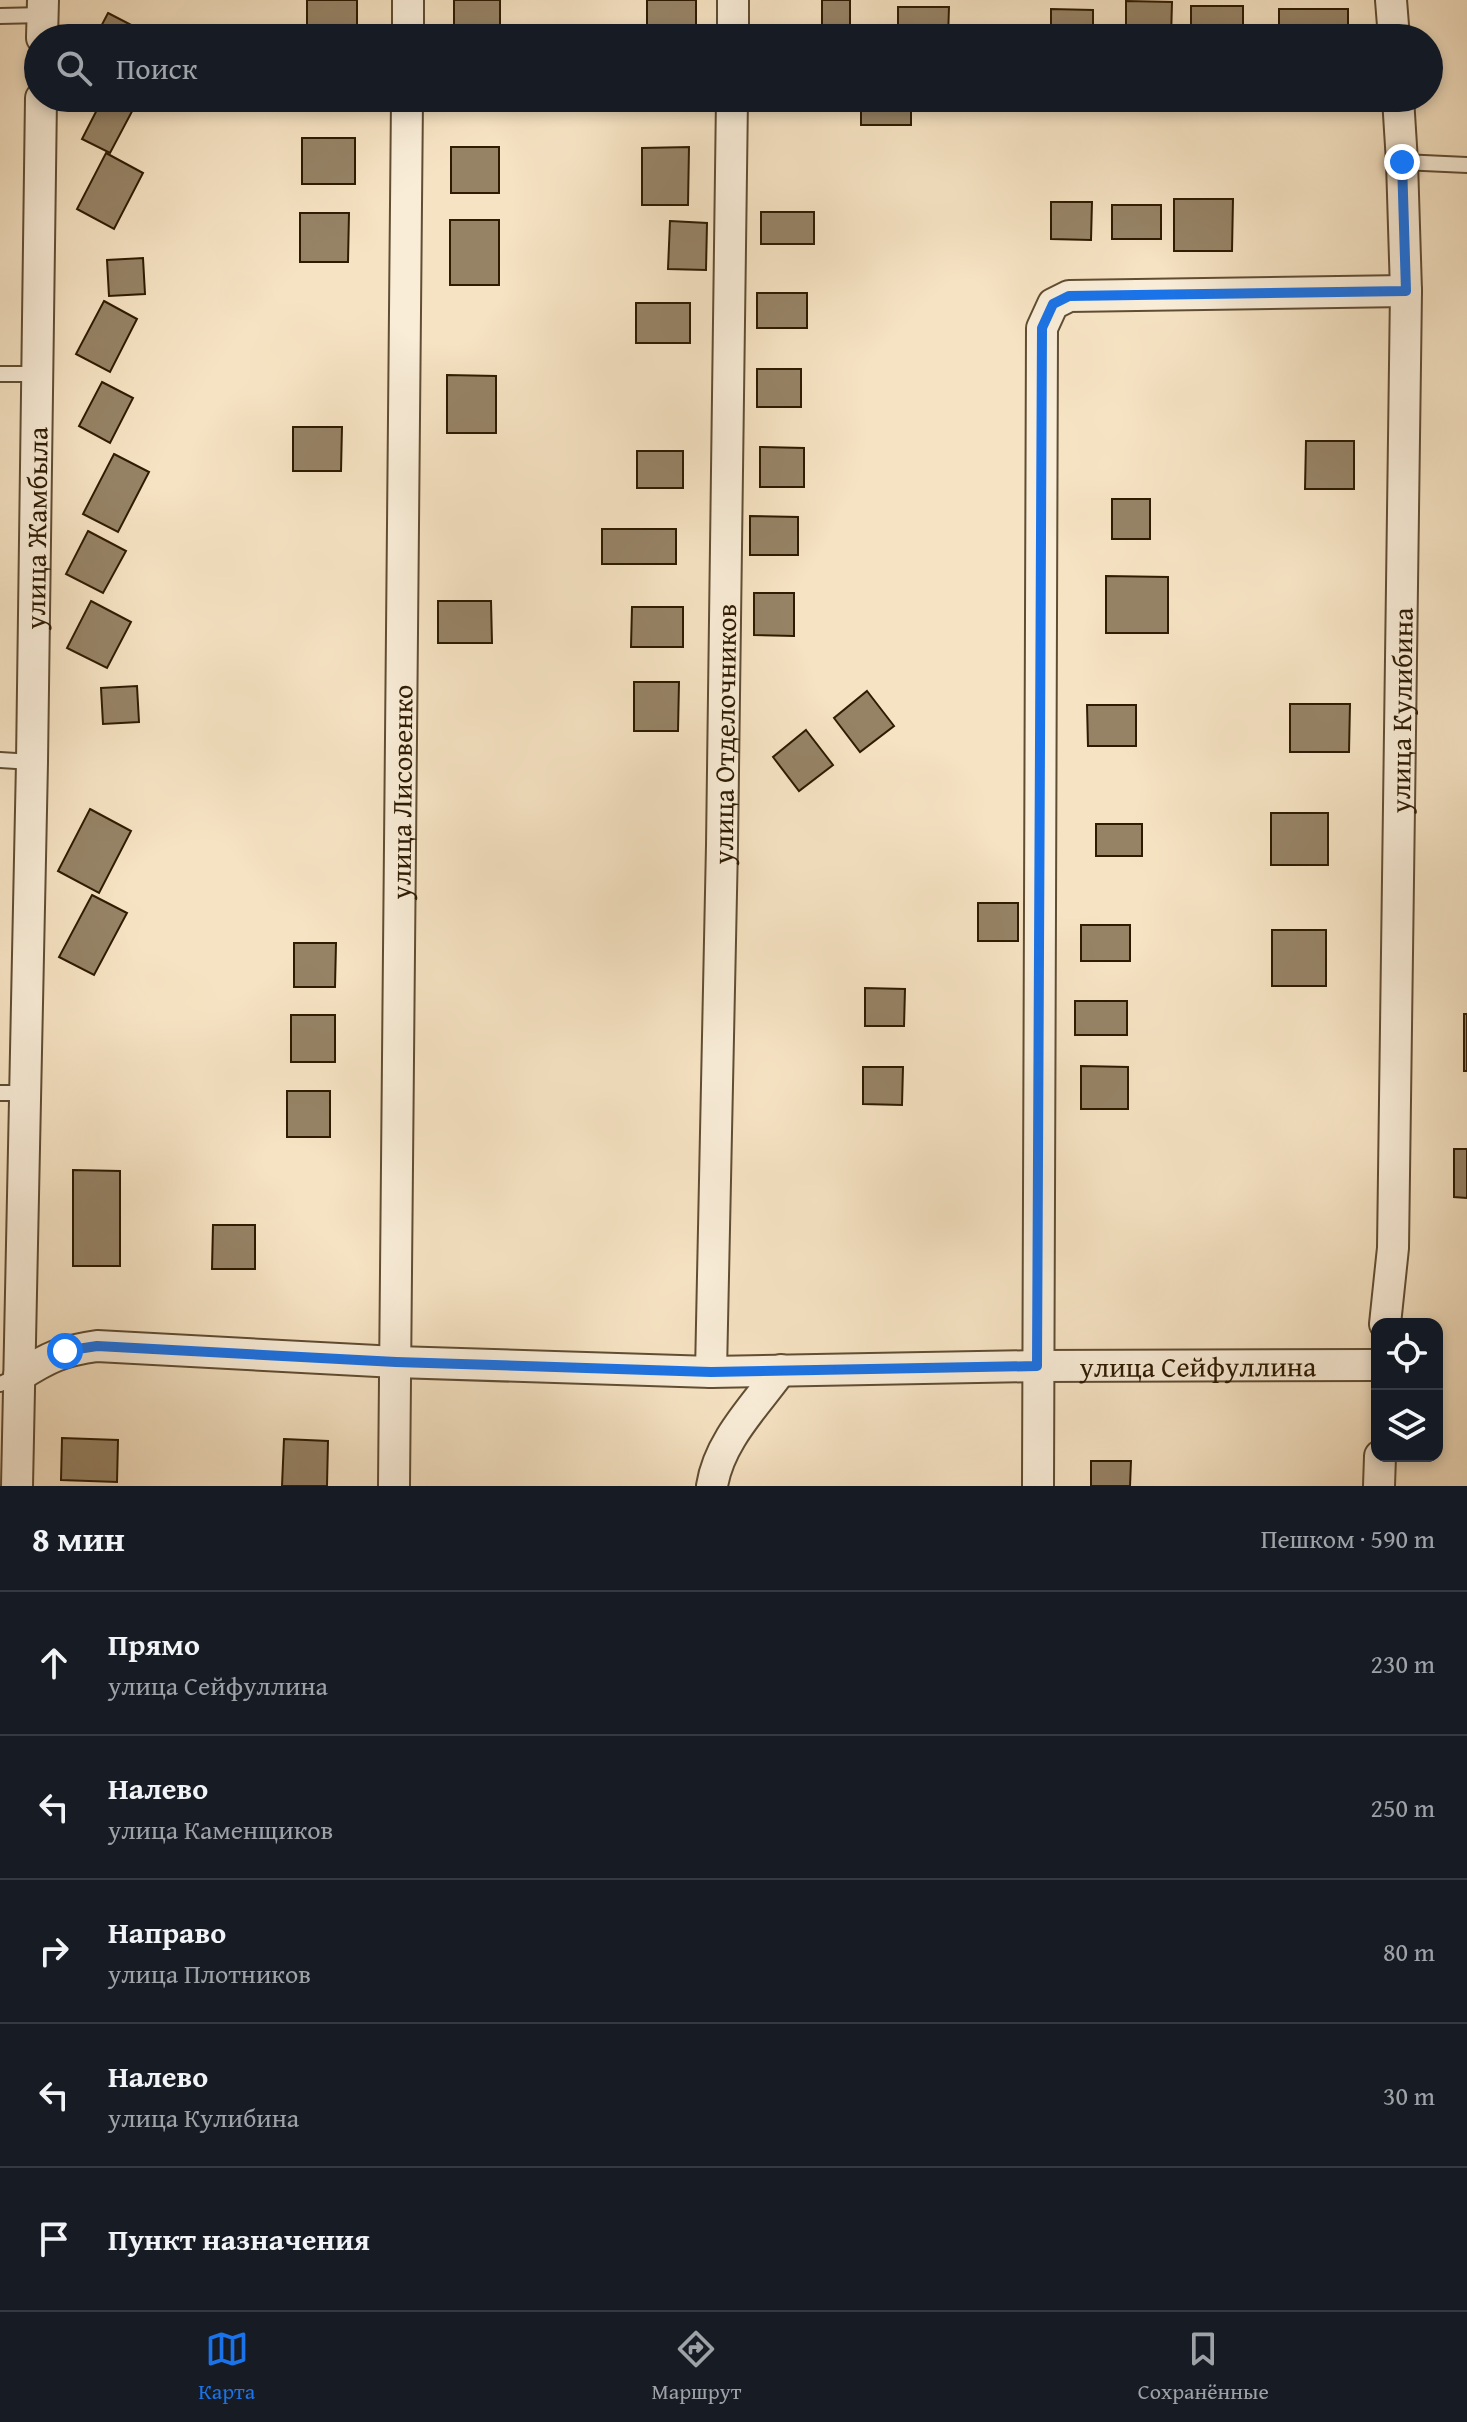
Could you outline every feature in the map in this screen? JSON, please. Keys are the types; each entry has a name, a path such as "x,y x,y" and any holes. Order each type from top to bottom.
{"street":[{"path":"408,0 408,24"},
{"path":"733,0 733,24"},
{"path":"1391,0 1393,24"},
{"name":"улица Жамбыла","path":"17,1486 9,1380 12,1093 32,762 41,112"},
{"name":"улица Лисовенко","path":"394,1486 407,112"},
{"name":"улица Отделочников","path":"711,1372 722,861 732,112"},
{"name":"улица Кулибина","path":"1386,1318 1393,1248 1406,291 1399,112"},
{"path":"1038,1486 1042,328 1053,304 1069,296 1406,291"},
{"name":"улица Сейфуллина","path":"9,1380 65,1351 97,1346 396,1362 711,1372 1037,1366 1371,1365"},
{"path":"712,1486 716,1465 725,1446 781,1370"},
{"path":"1379,1486 1380,1462"}],"lane":[{"path":"0,16 43,18"},
{"path":"1402,162 1467,165"},
{"path":"0,374 37,374"},
{"path":"0,760 32,762"}],"building":[{"path":"307,0 357,0 357,24 307,24"},
{"path":"454,0 500,0 500,24 454,24"},
{"path":"647,0 696,0 696,24 647,24"},
{"path":"822,0 850,0 850,24 822,24"},
{"path":"1126,1 1172,2 1171,24 1126,24"},
{"path":"1191,6 1243,6 1243,24 1191,24"},
{"path":"898,7 949,7 948,24 898,24"},
{"path":"1051,9 1093,10 1093,24 1051,24"},
{"path":"1279,9 1348,9 1348,24 1279,24"},
{"path":"108,13 129,24 102,24"},
{"path":"96,112 132,112 110,153 82,139"},
{"path":"861,112 911,112 911,125 861,125"},
{"path":"302,138 355,138 355,184 302,184"},
{"path":"451,147 499,147 499,193 451,193"},
{"path":"689,147 688,205 642,205 642,148"},
{"path":"106,153 143,173 114,229 77,209"},
{"path":"1174,199 1233,199 1232,251 1174,251"},
{"path":"1051,202 1092,202 1091,240 1051,239"},
{"path":"1112,205 1161,205 1161,239 1112,239"},
{"path":"761,212 814,212 814,244 761,244"},
{"path":"300,213 349,213 348,262 300,262"},
{"path":"450,220 499,220 499,285 450,285"},
{"path":"670,221 707,223 706,270 668,269"},
{"path":"143,258 145,294 109,296 107,260"},
{"path":"757,293 807,293 807,328 757,328"},
{"path":"104,301 137,319 110,372 76,354"},
{"path":"636,303 690,303 690,343 636,343"},
{"path":"757,369 801,369 801,407 757,407"},
{"path":"447,375 496,376 496,433 447,433"},
{"path":"102,382 133,398 110,443 79,426"},
{"path":"293,427 342,427 341,471 293,471"},
{"path":"1306,441 1354,441 1354,489 1305,489"},
{"path":"760,447 804,448 804,487 760,487"},
{"path":"637,451 683,451 683,488 637,488"},
{"path":"114,454 149,472 118,532 83,514"},
{"path":"1112,499 1150,499 1150,539 1112,539"},
{"path":"750,516 798,517 798,555 750,555"},
{"path":"602,529 676,529 676,564 602,564"},
{"path":"88,531 126,551 103,593 66,574"},
{"path":"1106,576 1168,577 1168,633 1106,633"},
{"path":"754,593 794,593 794,636 754,635"},
{"path":"91,601 131,622 107,668 67,648"},
{"path":"438,601 491,601 492,643 438,643"},
{"path":"632,607 683,607 683,647 631,647"},
{"path":"634,682 679,682 678,731 634,731"},
{"path":"137,686 139,722 103,724 101,688"},
{"path":"867,691 894,726 860,752 834,718"},
{"path":"1290,704 1350,704 1349,752 1290,752"},
{"path":"1087,705 1136,705 1136,746 1088,746"},
{"path":"806,730 833,765 799,791 773,757"},
{"path":"90,809 131,831 99,893 58,871"},
{"path":"1271,813 1328,813 1328,865 1271,865"},
{"path":"1096,824 1142,824 1142,856 1096,856"},
{"path":"92,895 127,913 94,975 59,957"},
{"path":"978,903 1018,903 1018,941 978,941"},
{"path":"1081,925 1130,925 1130,961 1081,961"},
{"path":"1272,930 1326,930 1326,986 1272,986"},
{"path":"294,943 336,943 335,987 294,987"},
{"path":"865,988 905,989 904,1026 865,1026"},
{"path":"1075,1001 1127,1001 1127,1035 1075,1035"},
{"path":"1464,1014 1467,1014 1467,1071 1464,1071"},
{"path":"291,1015 335,1015 335,1062 291,1062"},
{"path":"1081,1066 1128,1067 1128,1109 1081,1109"},
{"path":"863,1067 903,1067 902,1105 863,1104"},
{"path":"287,1091 330,1091 330,1137 287,1137"},
{"path":"1454,1149 1467,1149 1467,1198 1454,1197"},
{"path":"73,1170 120,1171 120,1266 73,1266"},
{"path":"213,1225 255,1225 255,1269 212,1269"},
{"path":"62,1438 118,1440 117,1482 61,1480"},
{"path":"284,1439 328,1441 327,1486 282,1486"},
{"path":"1091,1461 1131,1461 1130,1486 1091,1486"}],"route":[{"path":"65,1351 97,1346 396,1362 711,1372 1037,1366 1042,328 1053,304 1069,296 1406,291 1402,162"}]}
